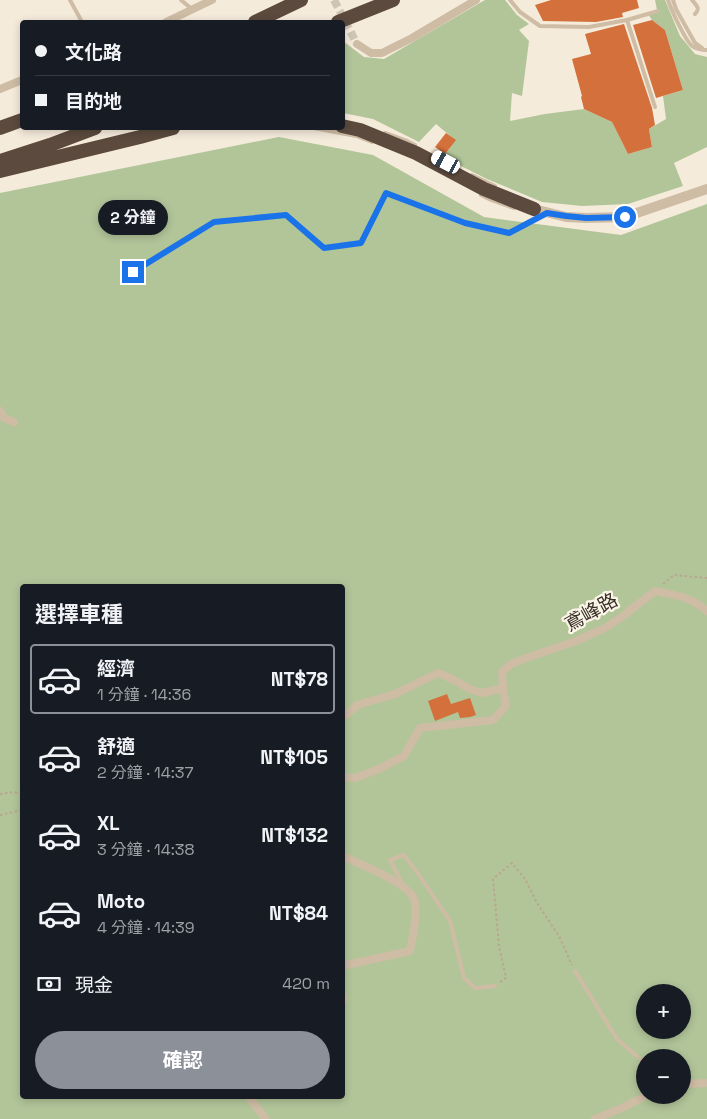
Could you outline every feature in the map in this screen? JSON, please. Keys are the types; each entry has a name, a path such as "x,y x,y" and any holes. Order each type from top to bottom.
{"highway":[{"path":"259,20 301,0"},
{"path":"335,20 368,0"},
{"path":"343,20 393,0"},
{"path":"0,128 20,121"},
{"path":"345,127 360,130 416,153 484,189 535,211"},
{"path":"0,161 90,130"},
{"path":"0,170 166,130"}],"street":[{"path":"170,20 212,0"},
{"path":"357,44 371,53 382,54 476,0"},
{"path":"0,89 20,81"},
{"path":"535,211 586,218 625,217 707,189"},
{"path":"0,410 4,418 14,422"},
{"path":"654,591 684,597 700,604 707,611"},
{"name":"鳶峰路","path":"345,777 355,778 381,768 404,756 420,728 493,720 506,706 502,672 511,664 529,656 576,642 605,628 654,591"},
{"path":"345,716 357,705 396,694 438,674 482,693 503,688"},
{"path":"345,857 404,887 414,898 416,920 410,951 345,965"},
{"path":"691,1083 707,1082"},
{"path":"251,1099 266,1119"},
{"path":"595,1119 636,1101"}],"lane":[{"path":"70,0 81,20"},
{"path":"181,0 193,10"},
{"path":"510,0 520,12 540,26 588,27 627,20 658,10"},
{"path":"668,0 691,45 698,49 707,50"},
{"path":"673,0 695,43 707,50"},
{"path":"692,0 698,7 698,11 695,14"},
{"path":"627,20 655,108"},
{"path":"324,130 356,136 373,143"},
{"path":"380,131 422,149"},
{"path":"471,175 497,187"},
{"path":"473,190 490,199 535,211"},
{"path":"133,272 214,222 286,215 324,248 361,243 386,193 465,223 509,233 535,211"},
{"path":"514,196 532,204 535,211"},
{"path":"404,887 390,860 404,855 418,872 450,921 464,978 475,988 495,986"},
{"path":"575,971 617,1039 636,1055"}],"path":[{"path":"654,591 674,575 707,578"},
{"path":"0,794 14,792 20,794"},
{"path":"0,815 20,810"},
{"path":"495,986 506,978 499,946 493,880 512,864 525,880 537,903 559,936 575,971"}],"green space":[{"path":"485,0 505,0 517,15 529,24 519,30 529,41 522,96 512,93 510,121 584,109 612,122 628,154 652,147 649,129 666,119 663,96 683,90 665,30 652,20 648,14 657,10 655,0 665,0 680,36 695,54 707,57 707,147 674,163 683,186 628,204 582,206 542,202 487,179 443,157 455,140 436,124 419,142 373,119 345,113 345,43 364,57 384,59"},
{"path":"279,137 373,155 484,217 621,235 707,204 707,1119 0,1119 0,193"}],"building":[{"path":"551,0 637,0 639,8 622,13 623,17 596,22 543,21 535,5"},
{"path":"652,20 665,30 683,90 656,98 633,25"},
{"path":"624,24 652,108 655,125 649,129 652,147 628,154 612,122 584,109 572,59 591,54 585,34"},
{"path":"446,133 456,140 445,154 435,147"},
{"path":"447,694 451,704 470,698 476,715 460,718 458,712 435,721 428,701"}],"tunnel":[{"path":"334,0 344,20"},
{"path":"345,21 357,44"}],"route":[{"path":"133,272 214,222 286,215 324,248 361,243 386,193 465,223 509,233 547,213 586,218 625,217"}]}
